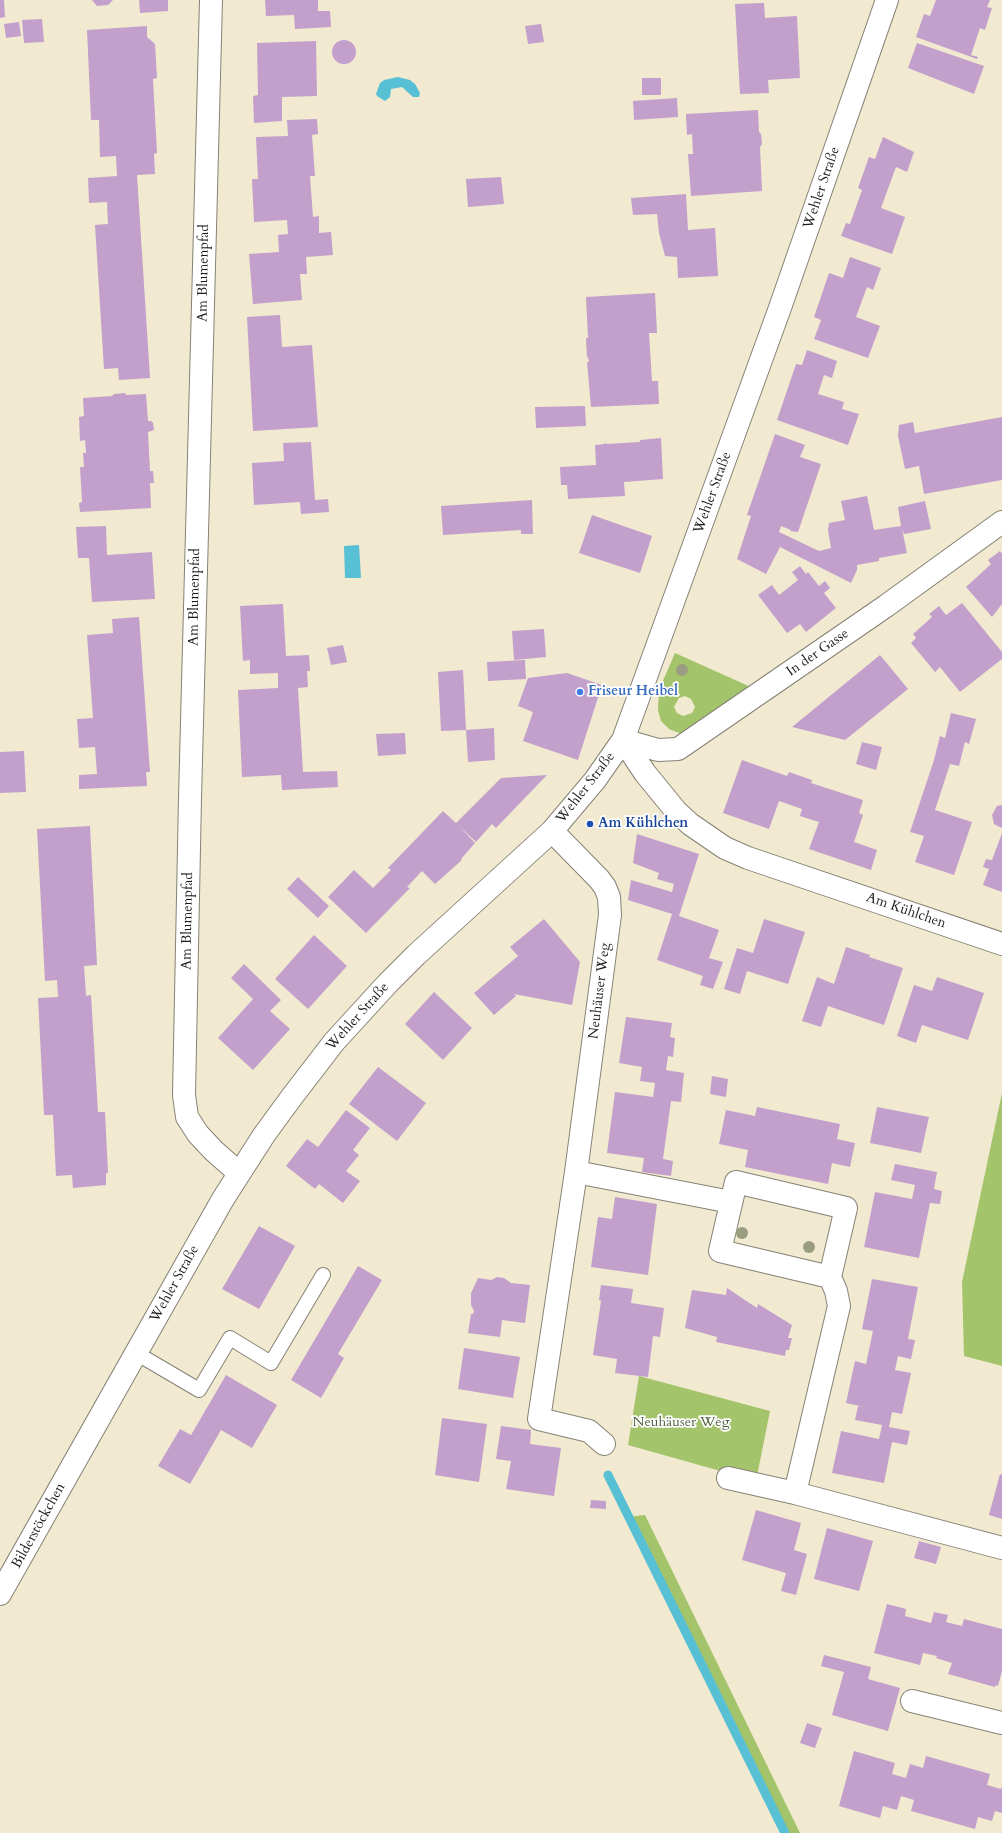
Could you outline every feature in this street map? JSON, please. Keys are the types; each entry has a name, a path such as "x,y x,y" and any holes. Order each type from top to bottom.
{"street":[{"name":"Am Blumenpfad","path":"211,0 190,798 184,1095 188,1116 198,1134 214,1151 239,1173"},
{"name":"Wehler Straße","path":"77,1457 239,1173 291,1098 334,1042 416,955 552,831 595,780 623,740 781,305 887,0"},
{"name":"In der Gasse","path":"623,740 658,750 678,749 886,606 1002,522"},
{"name":"Am Kühlchen","path":"623,740 645,773 676,811 695,828 725,848 748,858 1002,944"},
{"name":"Neuhäuser Weg","path":"552,831 600,879 605,888 610,906 576,1172 539,1419 589,1431 604,1444"},
{"path":"576,1172 731,1202"},
{"path":"794,1493 839,1306 836,1291 830,1277 846,1208 736,1182 720,1251 830,1277"},
{"name":"Bilderstöckchen","path":"0,1594 77,1457"},
{"path":"728,1478 794,1493 1002,1548"},
{"path":"912,1701 1002,1724"}],"lane":[{"path":"136,1353 199,1390 230,1338 272,1363 323,1275"}],"green space":[{"path":"675,653 753,688 688,733 679,733 669,729 661,721 658,710 659,690","holes":["685,696 691,699 695,707 692,713 683,716 677,713 674,707 679,698"]},
{"path":"1002,1093 1002,1366 964,1356 962,1282"},
{"name":"Neuhäuser Weg","path":"639,1376 770,1411 756,1481 628,1445"},
{"path":"645,1515 800,1833 781,1833 627,1517"}],"water":[{"path":"398,77 410,80 415,84 420,93 419,97 413,97 402,87 391,89 390,97 385,101 377,96 376,94 380,83 384,80"},
{"path":"359,545 361,578 345,578 344,546"}],"building":[{"path":"0,0 4,0 5,17 0,18"},
{"path":"92,0 113,0 108,5 97,6"},
{"path":"139,0 168,0 168,11 140,13"},
{"path":"265,0 318,0 318,11 330,11 331,27 295,29 294,15 266,16"},
{"path":"936,0 990,0 987,7 992,8 985,30 980,28 971,55 978,57 977,59 916,37 924,14 930,16"},
{"path":"764,3 765,18 797,16 800,78 768,80 769,93 740,94 735,4"},
{"path":"42,19 44,42 24,43 22,20"},
{"path":"19,22 21,36 6,38 4,24"},
{"path":"541,24 544,42 528,44 525,26"},
{"path":"147,26 147,37 155,44 157,78 153,79 157,153 154,154 155,174 137,175 150,378 119,380 118,368 104,369 95,225 108,224 107,202 89,203 88,178 117,176 116,156 100,157 99,120 91,120 87,30"},
{"path":"344,40 349,41 355,47 355,57 349,63 344,64 339,63 333,57 332,52 333,47 339,41"},
{"path":"316,41 317,96 282,97 282,121 254,123 253,96 258,95 257,43"},
{"path":"917,43 984,66 974,94 908,68"},
{"path":"642,78 661,78 661,95 642,95"},
{"path":"677,98 678,117 634,120 633,101"},
{"path":"758,110 759,132 761,134 762,144 760,147 762,191 691,196 688,154 693,154 692,134 687,135 686,114"},
{"path":"317,119 318,134 312,135 315,176 310,176 313,217 319,216 319,233 331,232 333,255 306,257 307,274 300,274 302,300 253,304 249,254 279,252 278,235 288,234 287,220 254,222 252,179 258,179 256,137 288,136 287,120"},
{"path":"883,137 914,152 907,172 896,167 881,208 905,217 892,254 841,236 846,223 850,224 862,190 858,188 869,157 875,159"},
{"path":"501,177 504,204 468,207 466,179"},
{"path":"686,194 688,230 715,228 718,276 678,278 677,257 665,256 659,233 657,214 633,215 631,198"},
{"path":"850,257 881,268 873,290 867,287 856,317 880,326 868,358 814,339 821,320 814,317 829,273 843,278"},
{"path":"655,293 657,333 649,333 652,381 658,381 659,404 591,407 587,362 589,362 587,357 586,338 588,338 586,297"},
{"path":"280,315 282,347 312,345 318,427 253,431 247,317"},
{"path":"807,350 837,361 832,378 824,375 818,394 844,402 842,409 859,414 848,445 777,420 796,364 802,365"},
{"path":"125,393 126,395 146,394 148,421 153,423 154,430 148,432 150,471 153,471 154,483 150,483 151,508 80,512 79,503 82,502 80,467 84,467 83,453 86,453 85,440 80,441 79,417 84,416 83,398 112,396 114,394"},
{"path":"585,406 586,426 536,428 535,407"},
{"path":"1002,417 1002,480 924,494 919,466 905,469 898,436 899,425 913,422 915,433"},
{"path":"775,434 805,445 800,457 821,464 798,532 790,531 791,530 781,526 779,532 819,551 831,548 828,530 829,523 845,520 841,501 867,496 874,530 901,526 898,507 925,501 931,529 904,534 902,529 907,553 879,558 879,561 857,565 857,570 851,583 780,547 766,574 737,559 751,516 747,515"},
{"path":"661,438 663,479 624,482 625,496 568,499 567,485 561,485 560,467 596,465 595,445 605,444 604,441 606,444 640,442 640,440"},
{"path":"311,442 315,500 328,499 329,512 301,514 300,502 254,505 252,463 284,461 283,443"},
{"path":"532,500 533,534 521,534 521,530 443,535 441,506"},
{"path":"592,515 652,536 640,573 579,553"},
{"path":"106,526 107,555 152,552 155,599 92,602 89,558 78,558 76,527"},
{"path":"1000,551 1002,554 1002,604 992,617 966,587 991,564 988,560"},
{"path":"800,566 806,574 808,572 819,586 825,581 830,588 824,593 836,608 806,632 800,624 787,633 758,595 772,585 779,595 798,580 792,572"},
{"path":"962,603 1002,652 1002,659 960,692 940,667 935,672 911,643 916,638 913,634 932,617 929,614 939,606 946,615"},
{"path":"283,604 286,656 309,655 310,671 307,671 308,687 298,688 303,772 337,771 338,787 282,790 281,775 242,777 238,690 278,688 278,673 250,674 250,660 243,661 240,606"},
{"path":"139,617 150,772 146,772 147,786 79,789 79,775 97,774 95,747 79,748 77,719 93,718 87,635 113,633 112,619"},
{"path":"544,629 546,657 514,660 512,631"},
{"path":"343,645 347,662 331,665 327,648"},
{"path":"880,655 908,689 845,740 792,727"},
{"path":"525,660 526,679 488,681 487,662"},
{"path":"463,670 466,730 441,731 438,672"},
{"path":"567,673 602,685 578,760 523,741 533,712 518,706 528,678"},
{"path":"951,713 976,719 969,744 965,742 959,766 950,764 935,810 972,822 954,875 915,862 924,836 910,832 934,760 940,736 945,738"},
{"path":"494,728 495,760 468,762 466,730"},
{"path":"405,733 406,754 378,756 376,734"},
{"path":"862,742 882,747 876,770 856,764"},
{"path":"24,751 26,792 0,793 0,752"},
{"path":"742,760 787,776 789,772 812,780 811,783 863,800 859,813 863,815 854,842 877,850 871,870 809,849 819,822 800,816 802,809 779,801 769,829 723,813"},
{"path":"547,775 496,828 492,824 476,842 459,826 475,843 461,859 462,860 435,884 422,871 407,887 410,888 366,933 328,897 354,870 373,888 391,870 388,868 443,811 456,823 501,778"},
{"path":"1002,805 1002,828 994,824 992,815 997,806"},
{"path":"90,826 97,965 84,966 86,996 91,995 98,1112 105,1112 108,1173 106,1173 106,1185 73,1188 72,1175 56,1176 53,1115 44,1115 38,998 58,997 57,980 45,981 37,829"},
{"path":"1002,833 1002,892 983,885 989,869 983,867 986,859 992,860"},
{"path":"637,834 699,854 679,916 719,930 709,958 723,962 713,989 700,985 703,976 657,960 672,914 628,900 631,880 672,892 674,884 657,879 659,873 633,863"},
{"path":"298,877 329,906 318,918 287,889"},
{"path":"544,919 580,962 572,1005 514,994 516,996 494,1015 474,993 518,956 510,947"},
{"path":"764,919 805,932 788,984 747,971 740,994 724,989 737,948 753,953"},
{"path":"314,935 347,966 308,1009 275,979"},
{"path":"846,947 870,955 869,957 903,968 884,1025 828,1006 821,1027 802,1021 817,977 834,984"},
{"path":"244,964 281,1000 270,1011 290,1029 253,1070 218,1038 253,999 231,978"},
{"path":"937,977 984,993 968,1040 922,1025 916,1043 897,1036 914,985 932,991"},
{"path":"434,992 472,1028 443,1060 405,1024"},
{"path":"626,1017 672,1023 670,1037 675,1038 673,1057 668,1056 666,1070 684,1073 681,1102 671,1101 663,1159 673,1161 671,1176 642,1172 644,1158 607,1153 615,1092 653,1097 655,1083 640,1081 642,1067 619,1063"},
{"path":"378,1067 426,1103 397,1141 349,1104"},
{"path":"712,1076 728,1079 726,1097 710,1094"},
{"path":"757,1107 840,1124 837,1139 855,1143 850,1167 832,1163 828,1184 745,1167 748,1150 719,1144 726,1110 755,1116"},
{"path":"877,1107 929,1117 921,1153 870,1143"},
{"path":"346,1110 370,1128 353,1150 359,1155 346,1171 360,1181 343,1203 319,1184 315,1189 286,1166 307,1139 318,1147"},
{"path":"895,1164 937,1172 934,1189 942,1191 940,1204 930,1203 919,1258 864,1247 875,1192 912,1199 915,1185 891,1180"},
{"path":"615,1197 657,1204 648,1275 591,1267 598,1217 612,1219"},
{"path":"259,1226 295,1246 259,1309 222,1289"},
{"path":"358,1266 382,1280 338,1354 344,1358 321,1398 291,1380"},
{"path":"497,1277 504,1278 511,1283 530,1285 525,1323 502,1320 500,1337 468,1333 471,1314 473,1314 474,1311 471,1305 471,1293 478,1278 491,1280"},
{"path":"872,1279 918,1287 908,1339 915,1340 911,1359 898,1356 895,1370 911,1373 902,1414 892,1412 889,1427 910,1431 907,1445 892,1442 884,1483 832,1473 841,1431 879,1439 882,1425 855,1420 858,1406 865,1407 846,1403 855,1361 866,1364 873,1331 862,1329"},
{"path":"601,1285 633,1289 631,1303 664,1308 660,1337 653,1336 648,1377 615,1373 617,1359 593,1355 601,1301 599,1300"},
{"path":"727,1288 757,1308 758,1304 792,1325 788,1338 792,1338 789,1350 786,1350 785,1356 716,1342 717,1337 685,1328 692,1290 726,1295"},
{"path":"464,1348 520,1357 513,1398 458,1389"},
{"path":"226,1375 277,1405 252,1448 221,1430 190,1484 158,1466 180,1429 191,1435"},
{"path":"442,1418 487,1424 479,1482 435,1475"},
{"path":"501,1426 531,1430 530,1444 561,1448 554,1496 506,1489 511,1461 496,1459"},
{"path":"1000,1474 1002,1475 1002,1519 989,1515"},
{"path":"591,1500 606,1501 606,1509 590,1508"},
{"path":"756,1510 801,1523 794,1550 807,1554 796,1595 781,1591 786,1573 742,1560"},
{"path":"827,1528 873,1541 859,1591 814,1579"},
{"path":"919,1541 941,1547 936,1564 914,1558"},
{"path":"887,1604 906,1609 905,1616 931,1623 934,1612 948,1615 946,1622 962,1626 964,1619 1002,1629 1002,1671 998,1686 996,1685 995,1687 948,1674 952,1663 936,1658 937,1656 923,1653 920,1665 874,1653"},
{"path":"824,1655 871,1667 868,1679 900,1688 888,1731 832,1715 844,1672 821,1666"},
{"path":"807,1723 822,1728 815,1748 800,1743"},
{"path":"854,1751 895,1763 892,1774 906,1778 910,1764 923,1768 926,1756 990,1774 987,1785 1001,1789 1002,1786 1002,1813 995,1811 992,1821 978,1817 975,1829 911,1811 914,1800 901,1796 897,1810 883,1806 880,1818 839,1806"}],"waterway":[{"path":"608,1475 785,1833"}],"place":[{"name":"Friseur Heibel","path":"580,692"},
{"name":"Am Kühlchen","path":"590,824"}]}
